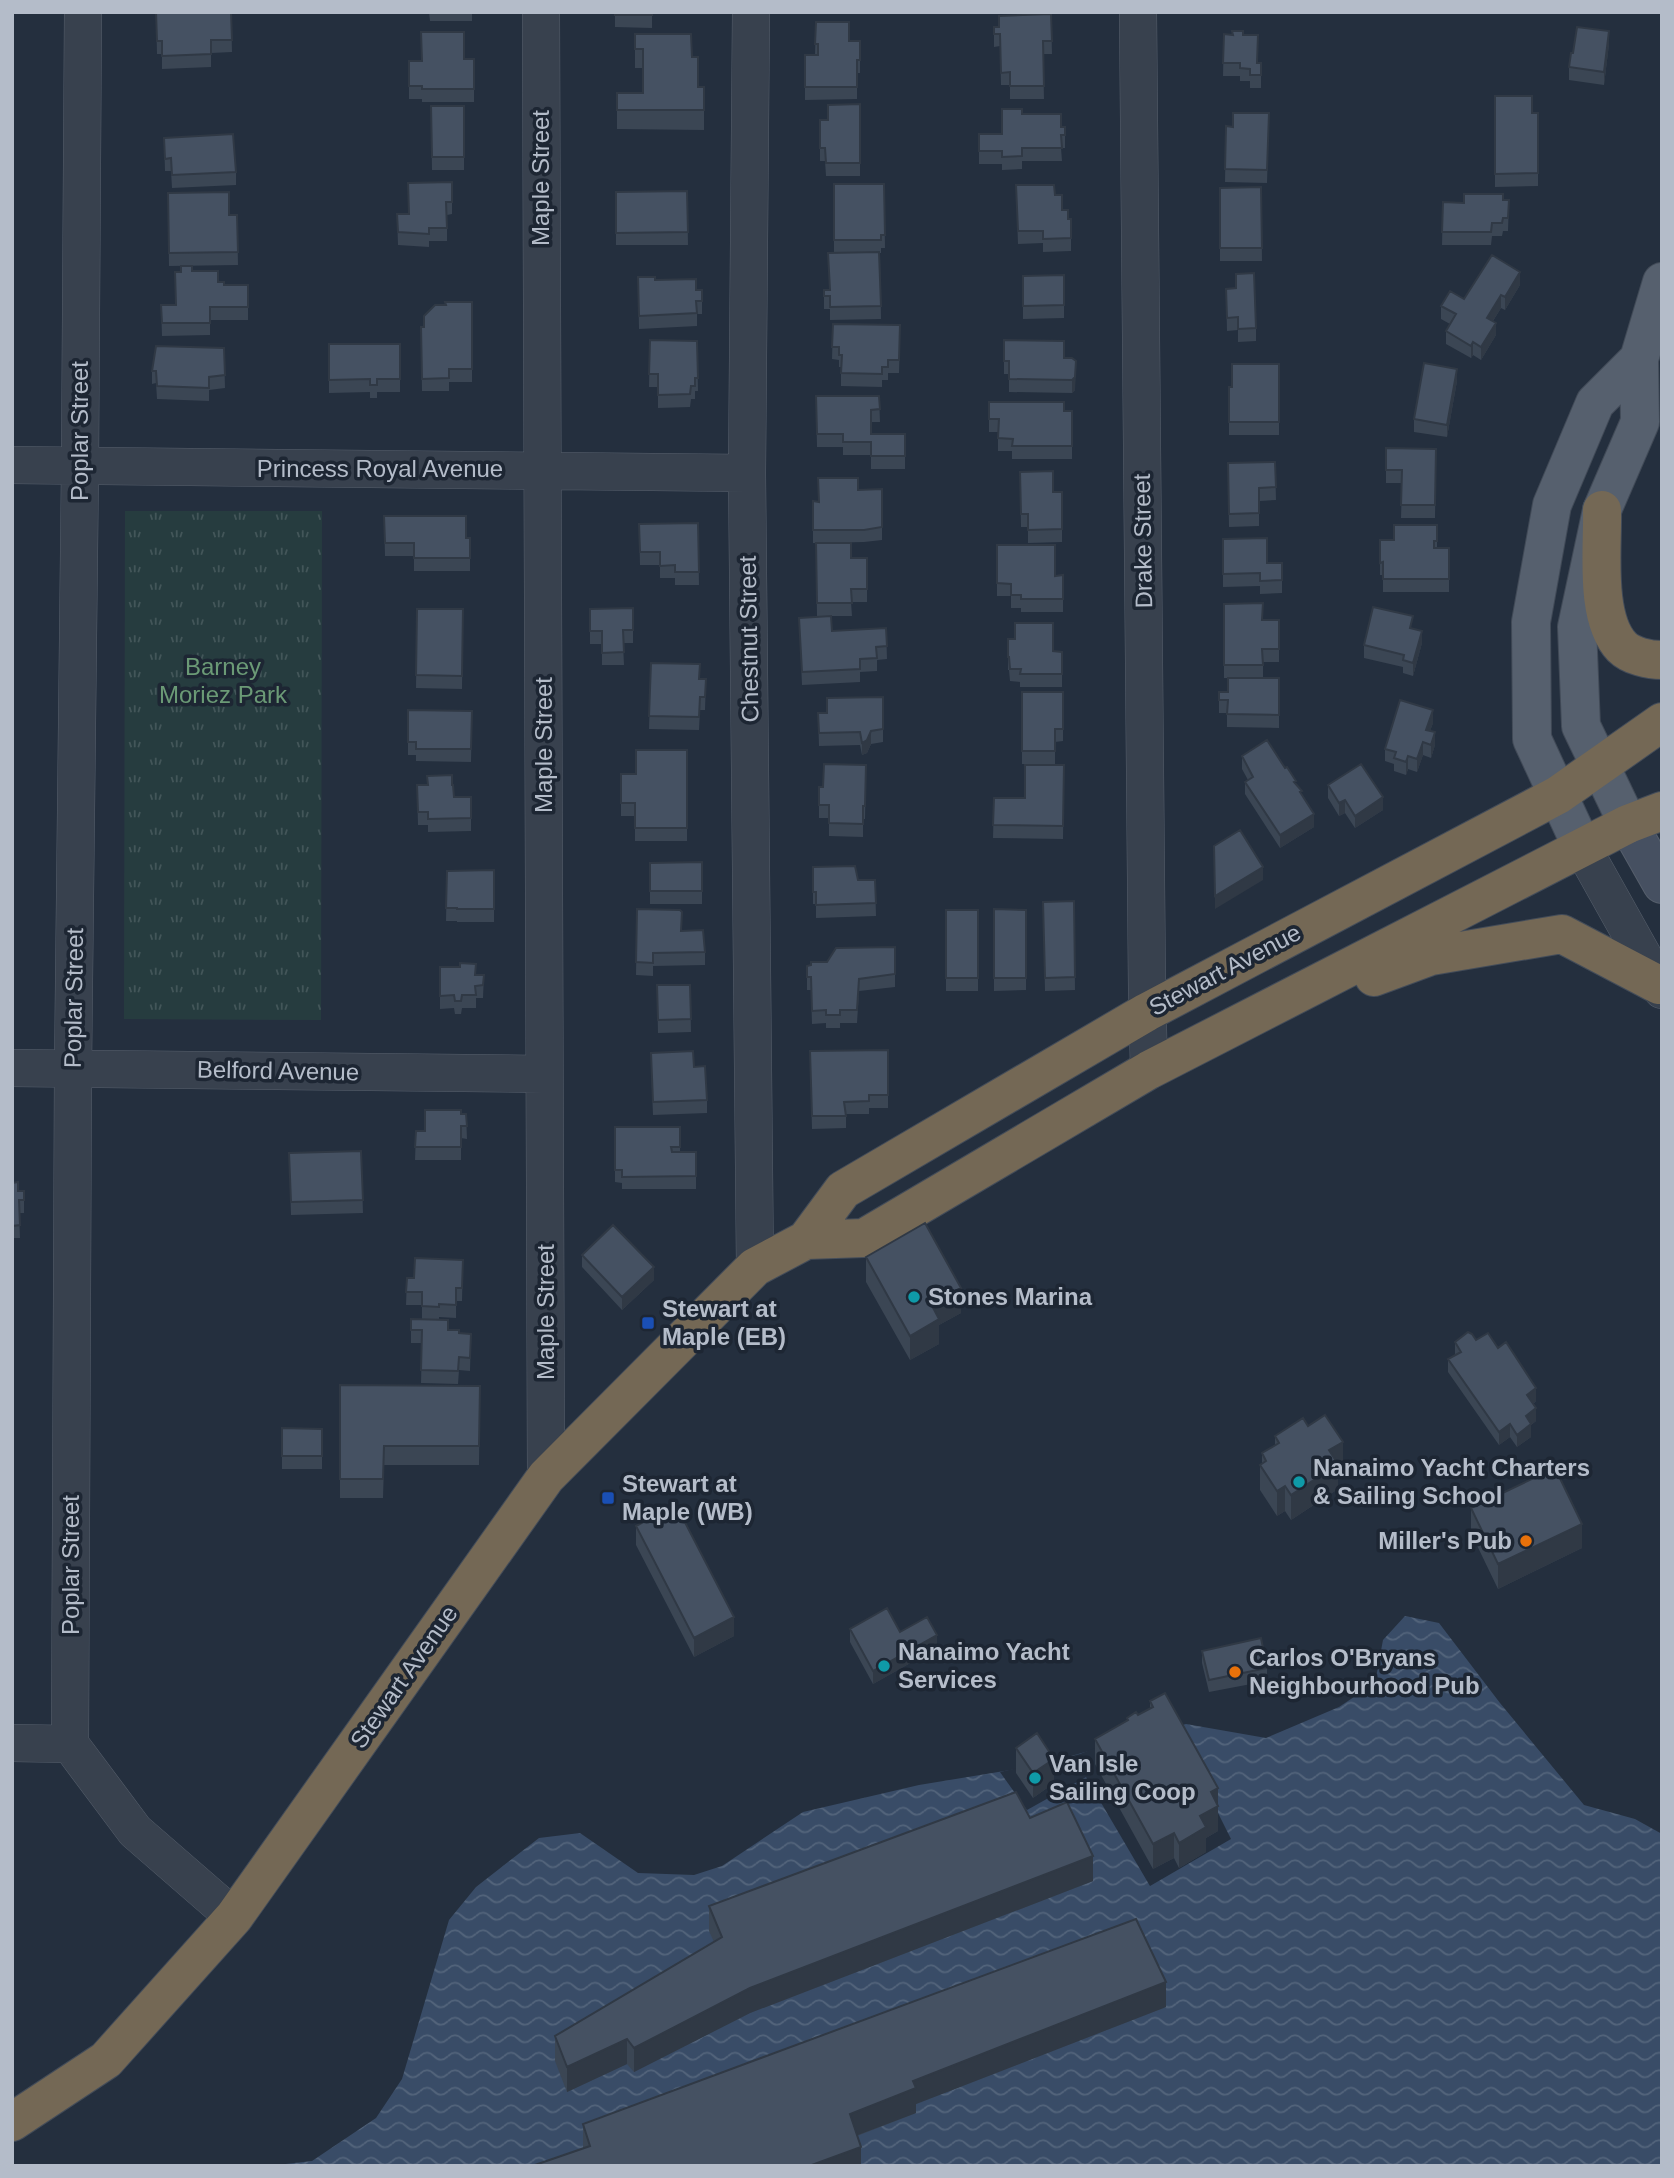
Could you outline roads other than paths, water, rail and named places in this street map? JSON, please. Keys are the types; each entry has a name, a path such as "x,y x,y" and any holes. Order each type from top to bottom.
{"highway":[{"path":"1602,510 1603,591 1608,626 1623,648 1644,658 1662,660"},
{"name":"Stewart Avenue","path":"12,2122 106,2060 234,1917 546,1477 755,1267 806,1240 843,1190 1147,1012 1558,795 1662,722"},
{"name":"Stewart Avenue","path":"806,1240 864,1238 1149,1070 1645,817"},
{"path":"1230,1028 1431,956 1562,934 1660,987"}],"main road":[{"path":"1645,817 1600,766 1581,726 1577,627 1602,510 1640,422 1639,359 1662,282"},
{"path":"1582,847 1532,739 1531,622 1552,505 1595,403 1639,359"}],"street":[{"name":"Poplar Street","path":"70,1744 83,12"},
{"name":"Maple Street","path":"541,12 546,1477"},
{"name":"Chestnut Street","path":"751,12 747,473 755,1267"},
{"name":"Drake Street","path":"1138,12 1149,1070"},
{"name":"Princess Royal Avenue","path":"12,465 747,473"},
{"path":"1645,817 1662,884"},
{"path":"1582,847 1660,987"},
{"name":"Belford Avenue","path":"12,1068 544,1074"},
{"path":"12,1743 70,1744 135,1831 234,1917"}],"water":[{"path":"1405,1616 1439,1623 1500,1703 1584,1805 1635,1819 1662,1834 1662,2166 268,2166 312,2161 376,2118 402,2079 449,1920 476,1887 539,1838 580,1833 638,1873 694,1875 722,1866 803,1812 919,1785 1035,1766 1186,1724 1266,1738 1339,1707 1375,1683 1383,1640"}],"place":[{"name":"Stones Marina","path":"914,1297"},
{"name":"Stewart at Maple (EB)","path":"648,1323"},
{"name":"Nanaimo Yacht Charters & Sailing School","path":"1299,1482"},
{"name":"Stewart at Maple (WB)","path":"608,1498"},
{"name":"Miller's Pub","path":"1526,1541"},
{"name":"Nanaimo Yacht Services","path":"884,1666"},
{"name":"Carlos O'Bryans Neighbourhood Pub","path":"1235,1672"},
{"name":"Van Isle Sailing Coop","path":"1035,1778"}],"park label":[{"name":"Barney Moriez Park","path":"223,681"}]}
